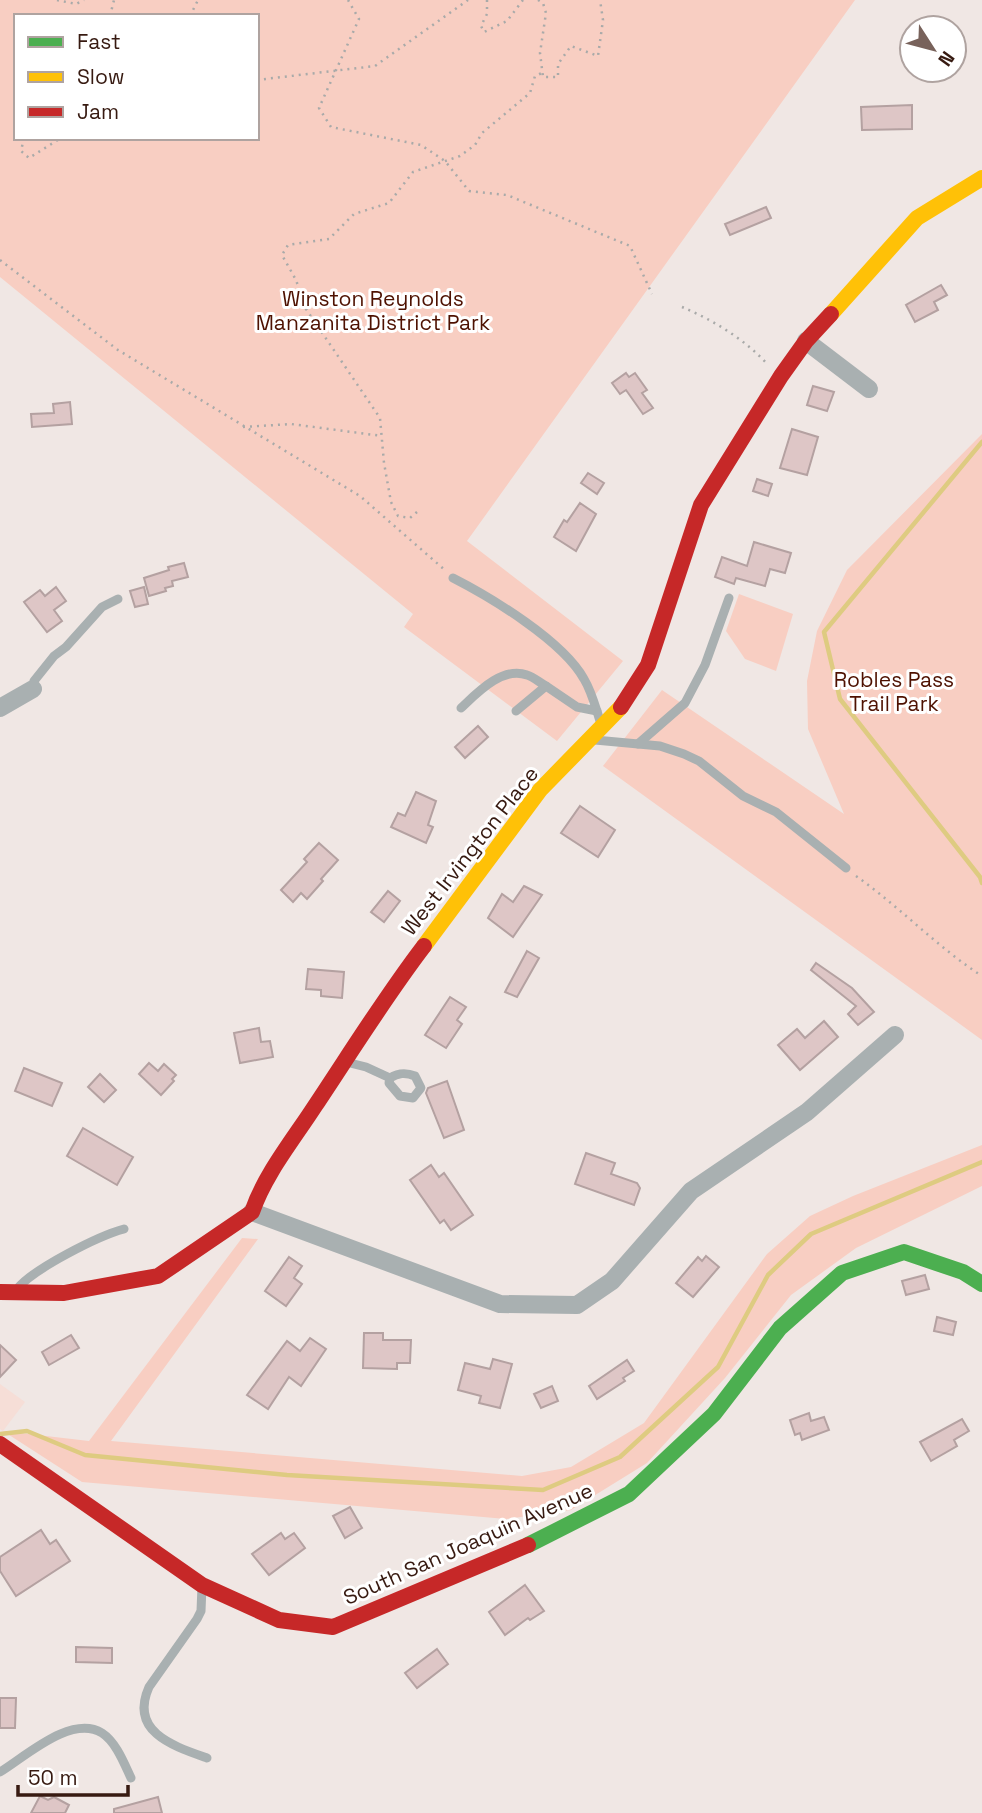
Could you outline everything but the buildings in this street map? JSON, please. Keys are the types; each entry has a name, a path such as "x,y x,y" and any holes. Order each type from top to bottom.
{"street":[{"name":"West Irvington Place","path":"7,1292 64,1293 158,1276 252,1212 258,1195 402,975 540,790 617,713 648,665 701,505 781,376 807,341 917,218 982,178"},
{"path":"807,341 869,389"},
{"path":"0,708 33,690"},
{"path":"252,1212 500,1304 577,1306 612,1281 691,1191 807,1112 895,1035"},
{"name":"South San Joaquin Avenue","path":"0,1444 202,1585 279,1620 333,1627 530,1544 629,1494 714,1414 780,1328 842,1273 904,1252 963,1272 982,1284"}],"lane":[{"path":"453,578 512,612 555,646 584,677 603,727"},
{"path":"638,744 685,703 705,665 729,598"},
{"path":"33,690 34,681 54,656 74,639 102,607 118,599"},
{"path":"461,708 485,686 509,674 528,675 577,707 597,711"},
{"path":"516,711 546,686"},
{"path":"590,740 660,746 699,761 743,796 776,812 846,868"},
{"path":"345,1061 366,1066 390,1078"},
{"path":"7,1292 27,1277 93,1239 124,1229"},
{"path":"202,1585 201,1611 149,1687 144,1698 144,1711 148,1724 156,1734 174,1747 207,1758"},
{"path":"0,1772 50,1739 77,1727 101,1731 113,1743 131,1778"}],"path":[{"path":"57,0 76,4 84,0"},
{"path":"348,0 359,19 319,108 331,127 421,145 445,162 469,191 507,195 630,246 652,294"},
{"path":"259,80 375,66 468,0"},
{"path":"486,0 487,14 481,26 484,32 507,21 523,0"},
{"path":"538,0 543,3 546,13 540,53 543,77 558,77 558,64 570,46 598,56 603,19 600,0"},
{"path":"394,526 398,516 391,502 380,418 306,309 296,280 282,255 288,245 330,239 354,214 388,203 413,172 460,156 475,145 482,133 530,93 535,76 542,73"},
{"path":"24,140 21,151 29,158 58,140"},
{"path":"0,260 118,350 359,496 453,578"},
{"path":"682,307 712,320 753,349 781,376"},
{"path":"243,427 291,424 382,436"},
{"path":"398,516 410,518 416,512"},
{"path":"846,868 878,891 963,964 982,976"}],"shaded area":[{"path":"0,1384 25,1402 3,1431 0,1429"}],"green space":[{"name":"Winston Reynolds Manzanita District Park","path":"0,0 855,0 467,541 623,661 557,741 404,627 413,614 0,277"},
{"name":"Robles Pass Trail Park","path":"982,434 982,1040 603,766 662,690 844,814 808,729 807,681 817,631 847,570"},
{"path":"739,594 793,614 776,671 745,659 726,631"},
{"path":"982,1145 982,1186 856,1248 791,1295 725,1378 647,1463 571,1510 506,1519 82,1482 3,1431 89,1441 242,1238 258,1239 111,1441 522,1476 571,1467 644,1423 767,1254 810,1216"}],"waterway":[{"path":"982,442 824,632 840,699 982,883"},
{"path":"0,1434 27,1431 85,1455 287,1475 543,1490 620,1457 718,1367 768,1275 811,1234 982,1162"}],"traffic: fast":[{"path":"528,1545 629,1494 714,1414 780,1328 842,1273 904,1252 963,1272 982,1284"}],"traffic: slow":[{"path":"831,314 917,218 982,178"},
{"path":"424,946 540,790 621,707"}],"traffic: jam":[{"path":"621,707 648,665 701,505 781,376 806,341 831,314"},
{"path":"0,1292 64,1293 158,1276 252,1212 264,1184 280,1158 424,946"},
{"path":"0,1444 202,1585 279,1620 333,1627 528,1545"}]}
